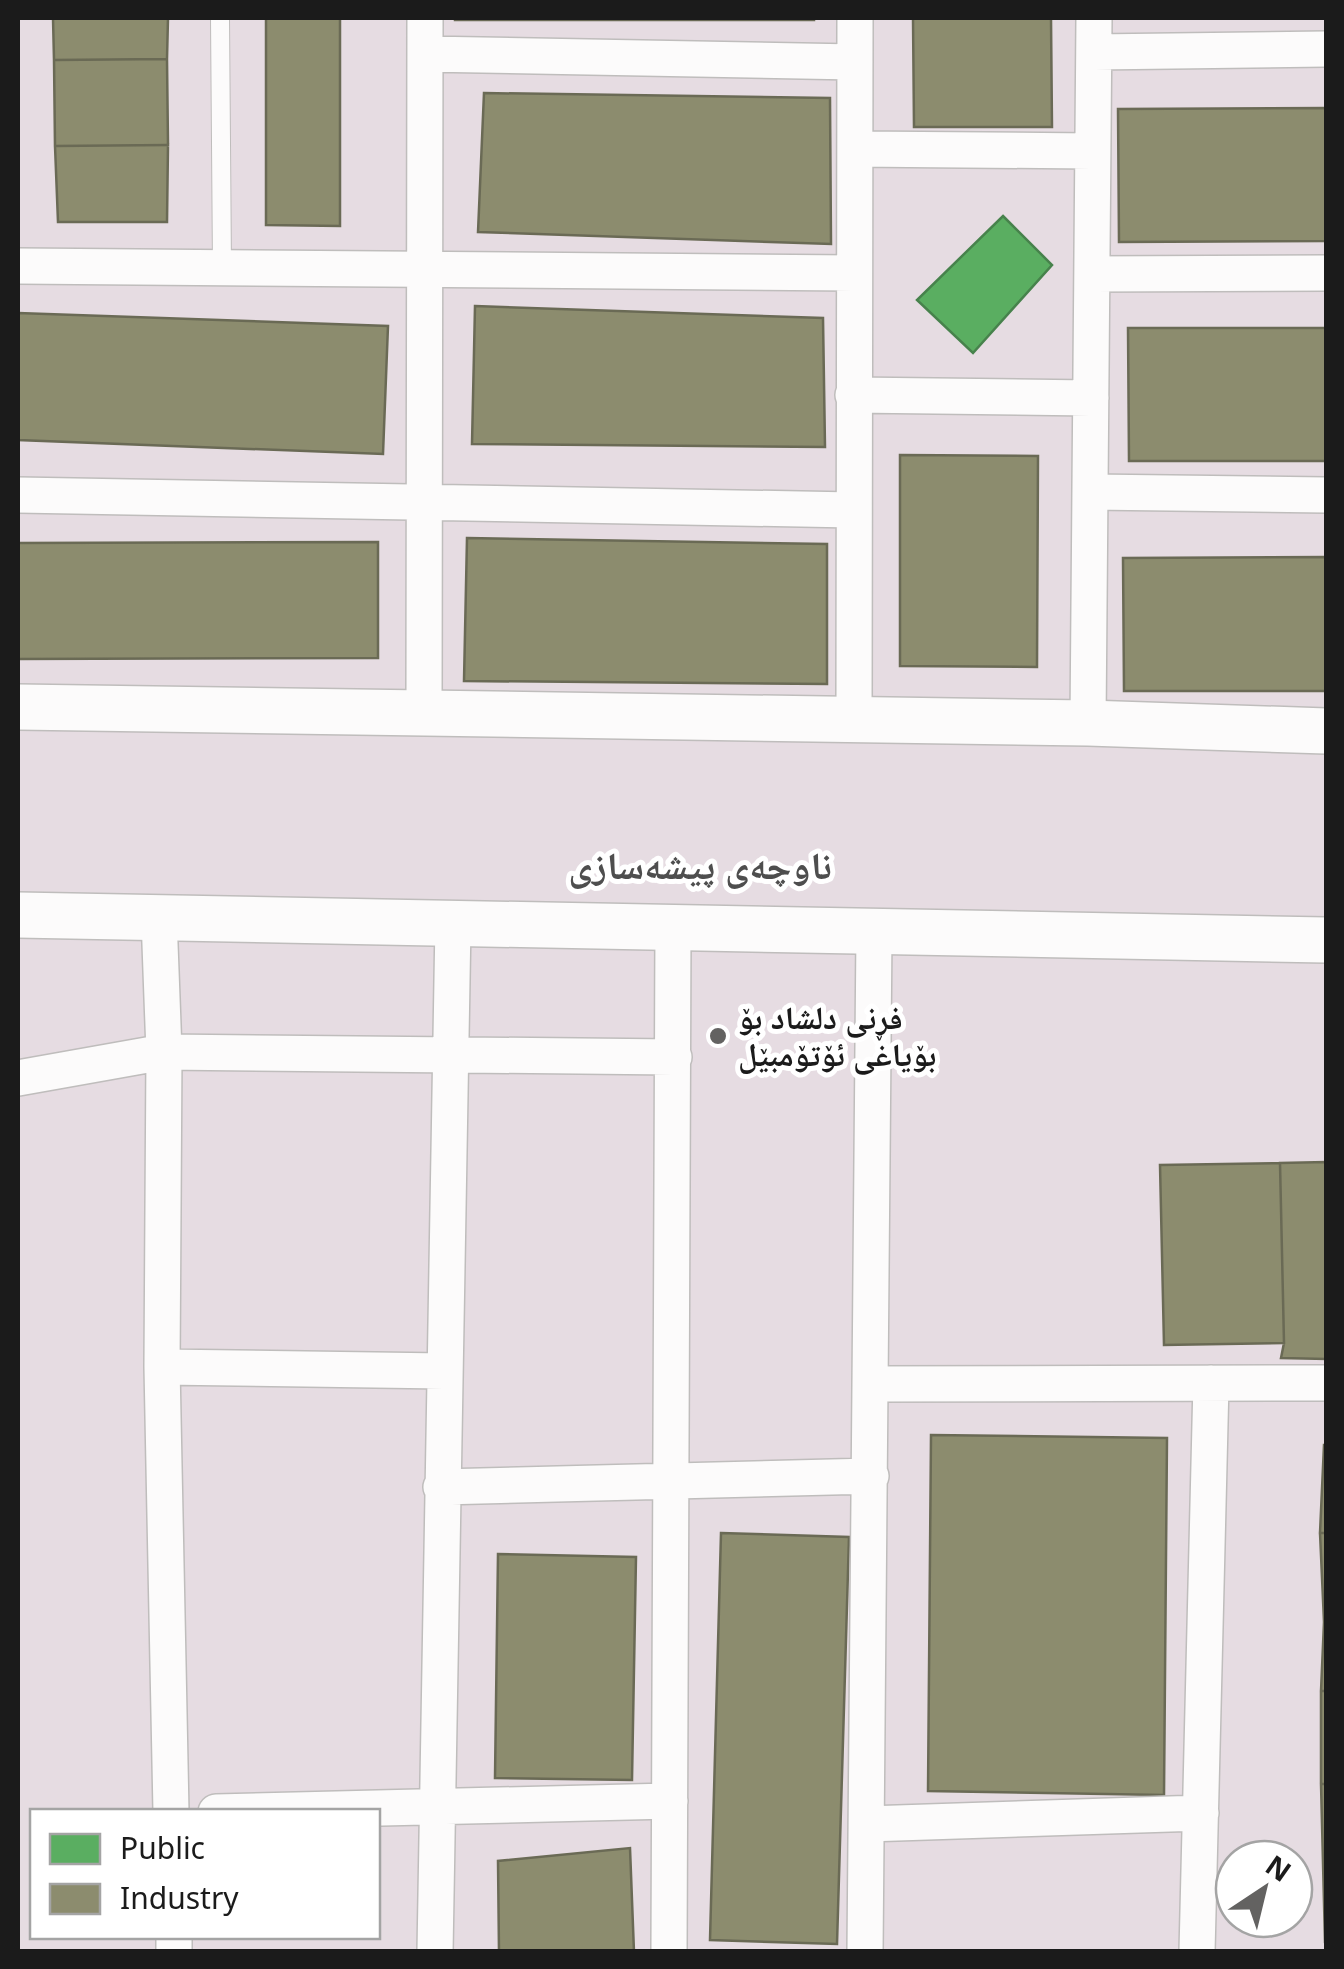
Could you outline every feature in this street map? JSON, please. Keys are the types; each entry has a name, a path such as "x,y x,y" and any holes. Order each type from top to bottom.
{"street":[{"path":"424,712 425,18"},
{"path":"854,722 855,18"},
{"path":"1088,723 1094,35 1326,49"},
{"path":"425,54 855,62"},
{"path":"855,149 1092,151"},
{"path":"18,266 854,273"},
{"path":"1092,274 1326,272"},
{"path":"853,395 1091,398"},
{"path":"1090,492 1326,495"},
{"path":"18,495 853,510"},
{"path":"18,707 1088,723 1326,731"},
{"path":"18,914 1326,940"},
{"path":"158,917 164,1052 162,1367 171,1809"},
{"path":"435,1952 434,1805 453,923"},
{"path":"669,1952 673,928"},
{"path":"865,1952 874,932"},
{"path":"18,1078 164,1052 674,1058"},
{"path":"162,1367 444,1371"},
{"path":"1196,1952 1212,1383"},
{"path":"871,1384 1326,1383"},
{"path":"442,1487 871,1476"},
{"path":"309,1809 670,1800"},
{"path":"866,1824 1200,1812"}],"lane":[{"path":"220,18 222,268"}],"shaded area":[{"path":"18,18 1326,18 1326,1951 18,1951"}],"building: Public":[{"path":"1003,216 1052,265 973,353 917,300"}],"building: Industry":[{"path":"53,18 168,18 167,59 54,60"},
{"path":"266,18 340,18 340,226 266,225"},
{"path":"814,18 814,20 455,20"},
{"path":"913,18 1051,18 1052,127 914,127"},
{"path":"167,59 168,145 55,146 54,60"},
{"path":"484,93 830,98 831,244 478,232"},
{"path":"1326,108 1326,241 1119,242 1118,109"},
{"path":"168,145 167,222 58,222 55,146"},
{"path":"475,306 823,318 825,447 472,444"},
{"path":"18,313 388,326 383,454 18,440"},
{"path":"1128,328 1326,328 1326,461 1129,461"},
{"path":"900,455 1038,456 1037,667 900,666"},
{"path":"467,538 827,544 827,684 464,681"},
{"path":"378,542 378,658 18,659 18,543"},
{"path":"1326,557 1326,691 1124,691 1123,558"},
{"path":"1326,1162 1326,1359 1281,1358 1284,1343 1280,1163"},
{"path":"1280,1163 1284,1343 1164,1345 1160,1165"},
{"path":"931,1435 1167,1438 1164,1795 928,1791"},
{"path":"1324,1445 1326,1533 1320,1533"},
{"path":"721,1533 849,1537 837,1944 710,1940"},
{"path":"1320,1533 1326,1533 1326,1622 1324,1622"},
{"path":"498,1554 636,1557 632,1780 495,1778"},
{"path":"1324,1622 1326,1691 1321,1691"},
{"path":"1321,1691 1326,1691 1326,1784 1321,1784"},
{"path":"1321,1784 1326,1784 1326,1942 1325,1942"},
{"path":"630,1848 634,1952 499,1952 498,1861"}],"place":[{"name":"فڕنی دلشاد بۆ بۆیاغی ئۆتۆمبێل","path":"718,1036"}],"district":[{"name":"ناوچەی پیشەسازی","path":"700,866"}]}
